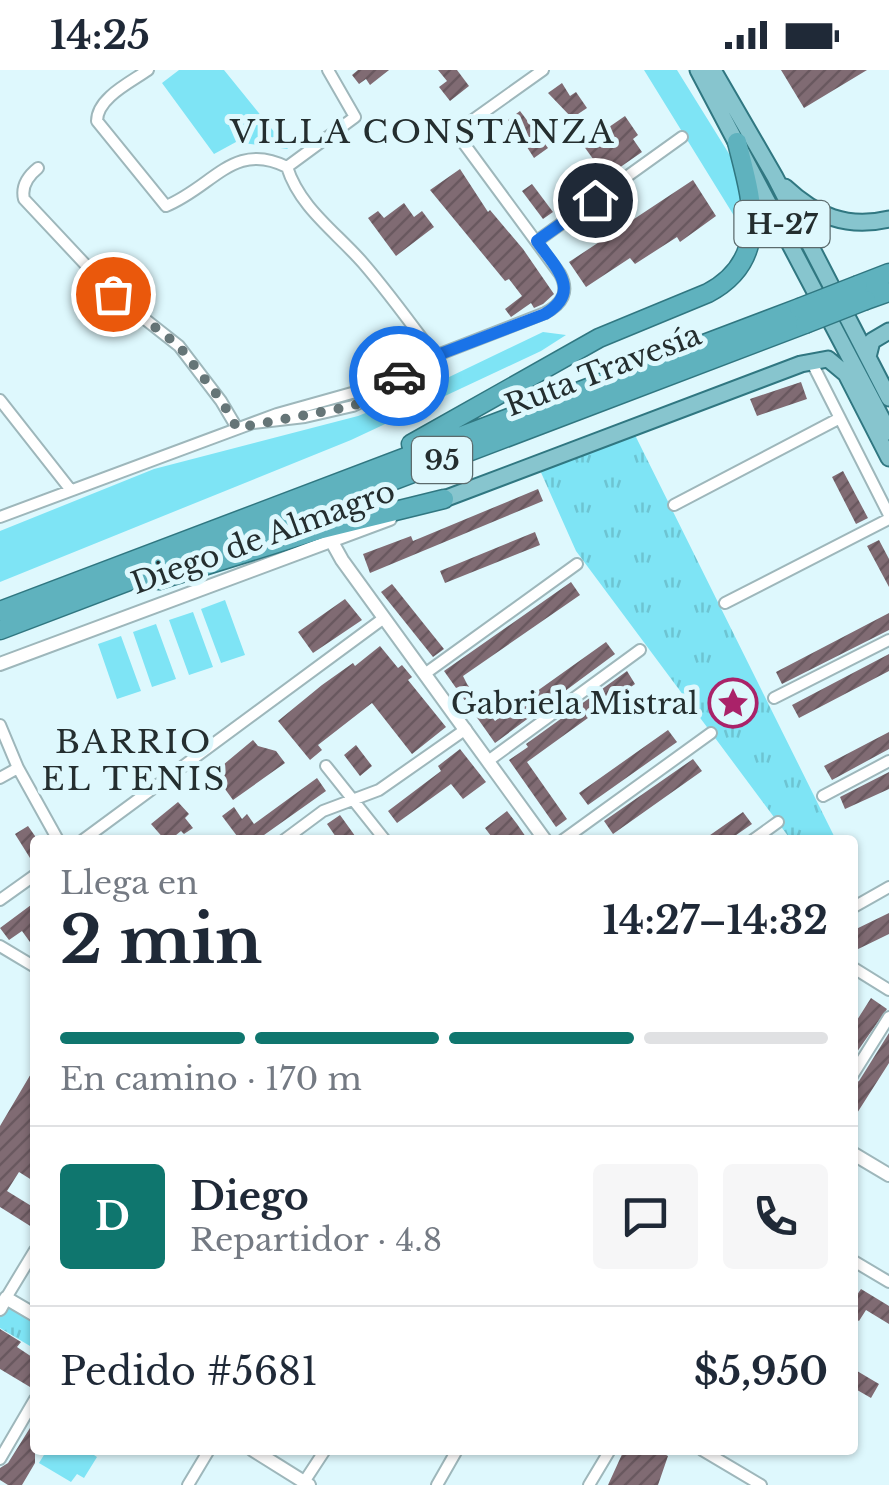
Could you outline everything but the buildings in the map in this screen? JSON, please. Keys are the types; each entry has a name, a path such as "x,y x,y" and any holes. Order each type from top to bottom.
{"highway":[{"path":"368,470 578,349 708,293 726,281 744,259 752,229 750,198 737,142"},
{"name":"Ruta Travesía","path":"0,630 862,292 889,273"},
{"name":"Ruta Travesía","path":"862,292 889,292"},
{"name":"Ruta Travesía","path":"0,611 368,470 802,316"},
{"path":"81,599 170,577 322,529 444,499"}],"main road":[{"name":"H-27","path":"698,70 833,306"},
{"name":"H-27","path":"714,70 775,177 833,306"},
{"path":"775,177 824,216 856,224 889,219"},
{"path":"833,306 868,357 889,398"},
{"path":"833,306 889,432"},
{"path":"868,357 875,338 889,331"},
{"path":"811,360 828,358 846,374 889,458"},
{"name":"Diego de Almagro","path":"444,499 811,360"}],"street":[{"path":"148,70 97,112 97,121 166,206 187,198 244,158 268,157 287,167"},
{"path":"287,167 355,117 328,70"},
{"path":"0,517 237,428 353,406 435,356 557,306 565,293 565,284 462,141 461,134 463,127 542,70"},
{"path":"537,241 682,137"},
{"path":"287,167 300,196 360,260 435,356"},
{"path":"38,168 29,175 22,191 24,199 113,294 179,346 221,400 237,428"},
{"path":"725,604 889,517 811,360"},
{"path":"0,400 70,489"},
{"path":"674,505 840,418"},
{"name":"Diego de Almagro","path":"0,664 444,499"},
{"path":"332,542 541,835"},
{"path":"426,672 576,564"},
{"path":"90,835 384,618"},
{"path":"774,698 889,640"},
{"path":"488,762 640,650"},
{"path":"0,725 18,768 55,835"},
{"path":"291,835 323,812 385,786 466,730"},
{"path":"570,835 711,733"},
{"path":"823,796 889,761"},
{"path":"326,766 381,835"},
{"path":"0,778 18,768"},
{"path":"760,835 778,822"},
{"path":"0,900 30,878"},
{"path":"858,905 889,888"},
{"path":"0,946 30,964"},
{"path":"858,971 889,990"},
{"path":"858,1066 889,1017"},
{"path":"858,1156 889,1175"},
{"path":"30,1258 3,1303 30,1313"},
{"path":"858,1264 889,1282"},
{"path":"0,1459 30,1408"},
{"path":"188,1485 206,1455"},
{"path":"262,1455 306,1484 322,1455"},
{"path":"437,1485 455,1455"},
{"path":"589,1485 607,1455"},
{"path":"710,1455 753,1483"}],"green space":[{"path":"179,70 224,70 288,149 236,142 214,154 162,83"},
{"path":"644,70 677,70 731,157 744,197 744,232"},
{"path":"543,332 566,335 541,351 351,440 0,582 0,531 154,469 358,416"},
{"path":"634,433 834,835 787,835 576,551 539,468"},
{"path":"225,600 245,655 221,663 201,609"},
{"path":"193,612 213,667 189,675 169,620"},
{"path":"156,624 176,679 152,687 133,632"},
{"path":"121,636 141,691 117,699 98,644"},
{"path":"6,1303 30,1317 30,1346 0,1328 0,1312"},
{"path":"44,1455 97,1457 84,1478 77,1474 71,1482 39,1463"}],"way so far":[{"path":"113,294 179,346 221,400 237,428 353,406 374,396 399,376"}],"place":[{"name":"Gabriela Mistral","path":"733,703"}],"district":[{"name":"VILLA CONSTANZA","path":"423,132"},
{"name":"BARRIO EL TENIS","path":"134,760"}],"route":[{"path":"399,376 427,359 557,306 565,293 565,284 537,241 595,200"}]}
